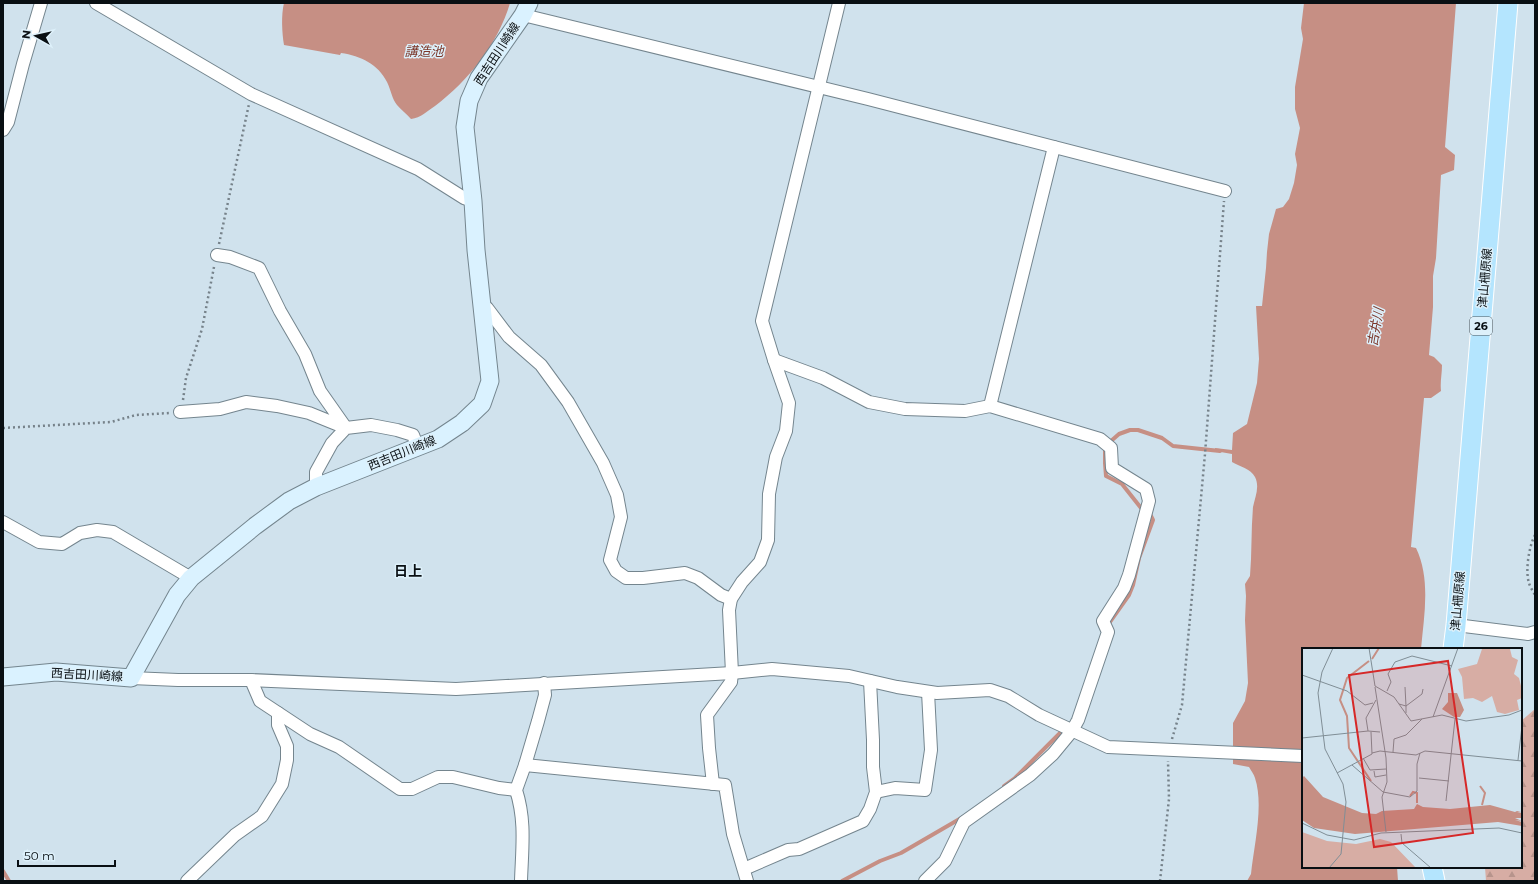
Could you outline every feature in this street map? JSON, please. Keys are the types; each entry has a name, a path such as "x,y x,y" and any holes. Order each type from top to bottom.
{"main road":[{"name":"津山柵原線","path":"1453,648 1508,3"},
{"name":"西吉田川崎線","path":"3,677 56,672 131,678 177,595 190,578 260,522 289,501 316,488 438,439 462,423 482,404 490,381 481,303 473,201 465,127 469,101 479,78 526,9"},
{"path":"1432,868 1435,881"}],"street":[{"path":"3,130 8,122 41,3"},
{"path":"96,3 251,94 418,169 464,198 473,201"},
{"path":"713,784 707,715 731,682 732,673 729,610 731,599 742,582 760,562 768,540 770,494 776,457 786,431 789,403 762,321 839,3"},
{"path":"526,9 819,87 1225,191"},
{"path":"990,406 1054,147"},
{"path":"217,255 230,257 259,268 280,311 306,354 320,391 346,428"},
{"path":"481,303 487,308 509,337 542,366 568,402 603,463 616,495 621,517 610,560 616,571 626,578 643,578 685,573 698,578 721,595 731,599"},
{"path":"774,360 823,378 869,402 905,409 965,411 990,406 1100,439 1111,448 1112,468 1146,489 1149,501 1129,575 1120,594 1103,621 1108,632 1078,720 1072,731 1053,754 1030,775 964,822 945,861 925,881"},
{"path":"180,412 220,409 246,402 277,406 309,413 346,428 371,425 397,430 413,435 418,448"},
{"path":"316,488 316,472 332,443 346,428"},
{"path":"3,522 39,542 62,544 80,533 97,530 113,532 190,578"},
{"path":"1456,625 1528,634 1535,632"},
{"path":"131,678 178,680 251,680 456,689 732,673 772,669 849,676 937,693 990,690 1008,696 1038,714 1108,747 1302,756"},
{"path":"251,680 260,701 310,734 339,747 400,789 412,788 438,776 453,777 499,788 516,790"},
{"path":"744,869 788,850 798,849 863,821 870,809 876,792 873,767 874,740 870,681"},
{"path":"521,881 524,830 521,806 516,790 525,765 545,695 544,683"},
{"path":"876,792 895,788 925,790 931,750 928,692"},
{"path":"187,881 235,835 262,816 282,784 288,760 287,746 278,725 278,713"},
{"path":"525,765 726,785 733,834 747,881"}],"path":[{"path":"3,428 111,422 136,415 180,412 186,378 202,329 251,94"},
{"path":"1160,881 1173,751 1182,705 1205,454 1225,191"},
{"path":"1535,535 1532,540 1528,565 1529,583 1535,595"}],"green space":[{"path":"1535,709 1535,881 1486,881 1485,868 1522,868 1522,720"}],"water":[{"name":"講造池","path":"284,3 510,3 505,18 490,47 470,73 435,106 421,116 411,119 395,103 388,85 379,70 368,62 348,54 341,53 340,55 284,45 282,13"},
{"name":"吉井川","path":"1304,3 1456,3 1445,147 1455,155 1454,170 1441,175 1436,258 1433,276 1433,307 1429,355 1434,357 1442,365 1441,391 1431,398 1424,398 1411,547 1416,548 1424,572 1425,611 1421,648 1302,648 1302,868 1397,868 1398,881 1247,881 1251,874 1258,826 1258,789 1255,777 1249,767 1233,764 1233,723 1245,701 1248,683 1245,584 1250,576 1253,507 1257,492 1257,484 1255,477 1251,472 1232,462 1232,454 1215,451 1215,448 1232,450 1233,433 1247,424 1257,383 1259,359 1256,306 1262,306 1269,234 1276,209 1283,207 1289,199 1294,183 1297,165 1295,154 1300,128 1295,109 1295,87 1303,39 1301,28"}],"waterway":[{"path":"1107,626 1129,595 1133,585 1139,558 1153,520 1149,512 1141,508 1122,484 1106,476 1105,449 1119,434 1130,430 1138,430 1162,438 1173,446 1220,451"},
{"path":"1004,786 1015,778 1064,729"},
{"path":"842,881 880,861 901,853 963,817"},
{"path":"3,871 9,881"}],"district":[{"name":"日上","path":"408,571"}]}
